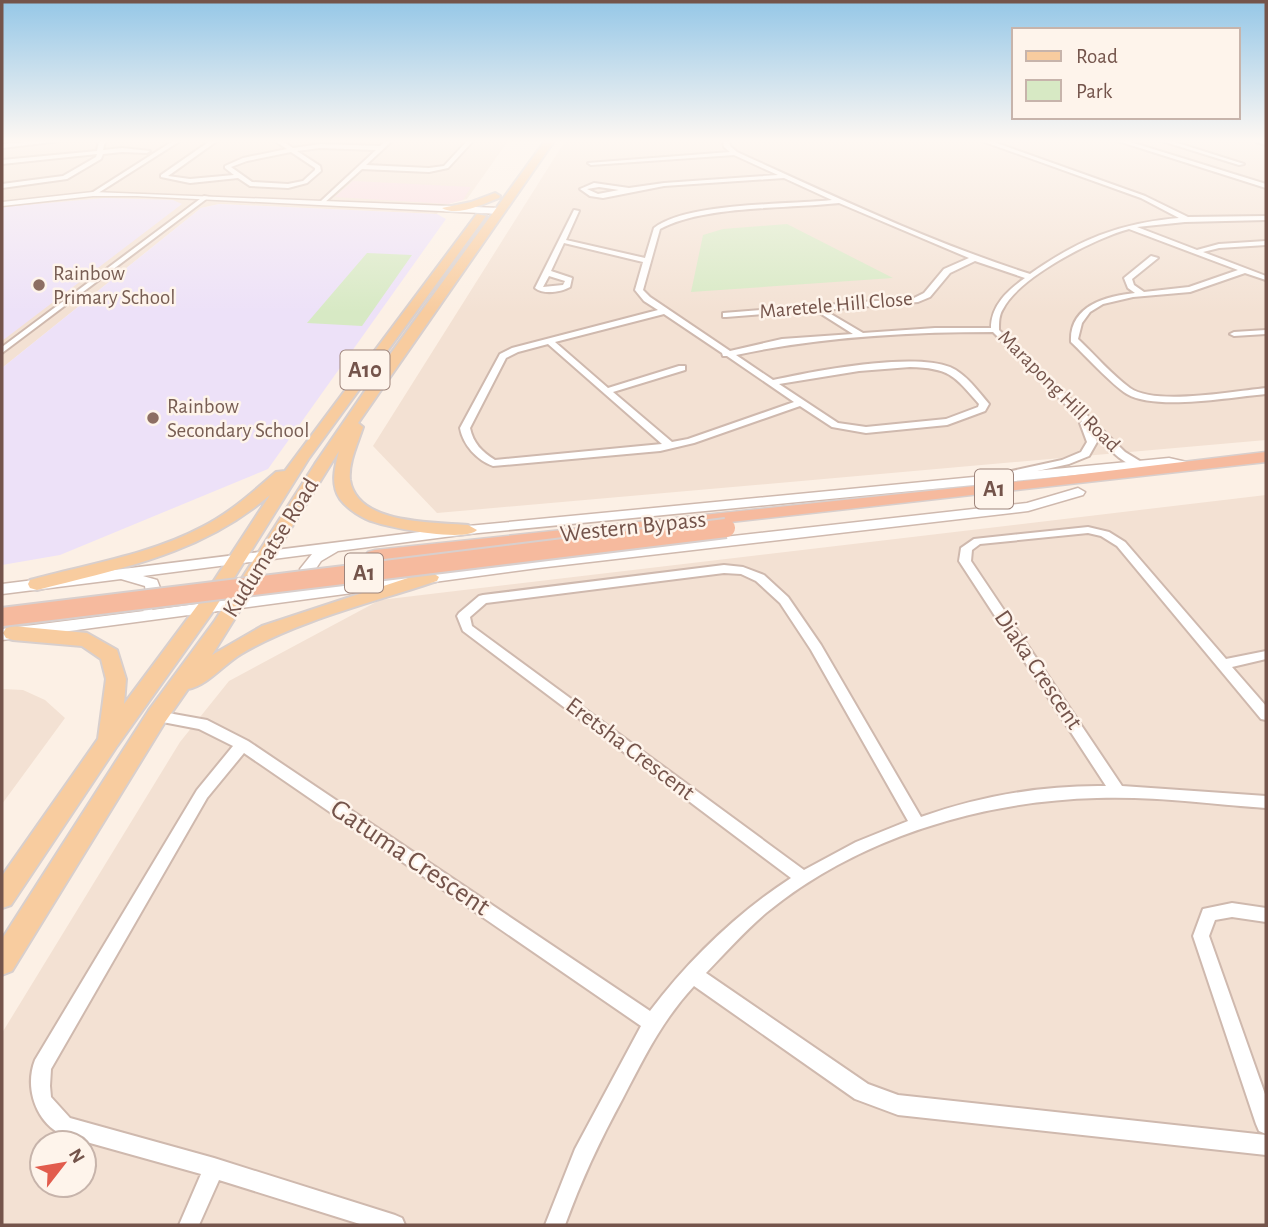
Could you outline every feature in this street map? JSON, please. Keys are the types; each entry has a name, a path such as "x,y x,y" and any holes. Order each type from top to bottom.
{"highway":[{"name":"Western Bypass","path":"2,605 375,556 1266,457"},
{"name":"Western Bypass","path":"6,628 726,528 1266,471"}],"main road":[{"path":"447,208 473,205 492,198"},
{"name":"Kudumatse Road","path":"2,897 109,740 207,607 302,457 467,234 492,211 495,198"},
{"name":"Kudumatse Road","path":"2,962 158,716 237,602 358,413 503,198"},
{"path":"447,208 466,217 467,234"},
{"path":"358,413 342,480 347,495 359,510 384,521 468,530"},
{"path":"37,584 162,550 208,531 244,508 302,457"},
{"path":"173,694 232,650 269,631 430,577"},
{"path":"6,628 87,640 110,655 116,679 109,740"}],"street":[{"path":"2,204 54,198"},
{"path":"2,351 204,198"},
{"path":"235,198 492,211"},
{"path":"323,202 327,198"},
{"path":"835,198 973,259 1030,277"},
{"path":"1145,198 1188,220"},
{"path":"769,383 813,374 932,365 956,374 984,404 977,413 947,422 866,430 835,425 799,403 769,383 726,354 647,299 639,290 657,228 663,222 675,218 841,201"},
{"path":"548,273 576,211"},
{"name":"Marapong Hill Road","path":"1139,465 1121,454 995,330 996,315 1005,299 1030,277 1089,241 1129,227 1188,220 1266,218"},
{"path":"1129,227 1266,278"},
{"path":"563,241 647,261"},
{"path":"1196,252 1219,246 1266,243"},
{"path":"1142,294 1131,286 1128,278 1154,258"},
{"name":"Maretele Hill Close","path":"726,315 921,299 947,271 973,259"},
{"path":"1245,270 1182,291 1103,300 1086,311 1074,340 1128,391 1141,397 1168,400 1266,391"},
{"path":"818,309 860,335"},
{"path":"665,311 503,356 465,428 466,437 483,458 493,463 506,463 670,446 799,403"},
{"path":"726,354 768,344 860,335 995,330"},
{"path":"1234,334 1266,332"},
{"path":"550,341 670,446"},
{"path":"607,391 682,368"},
{"path":"991,478 1065,463 1085,454 1092,442 1082,417"},
{"path":"2,589 468,530 1169,462 1186,466"},
{"path":"6,628 107,622 430,577 1028,507 1078,492"},
{"name":"Diaka Crescent","path":"1119,793 965,561 964,552 967,546 978,541 1088,530 1105,534 1121,544 1223,664"},
{"path":"330,590 317,588 309,582 307,569 316,558 339,547"},
{"path":"463,616 484,599 724,569 743,571 760,578 784,600 816,648 917,824"},
{"path":"107,622 142,609 150,602 154,593 152,583 114,575"},
{"name":"Eretsha Crescent","path":"463,616 467,628 803,878"},
{"path":"1266,655 1223,664 1266,715"},
{"name":"Gatuma Crescent","path":"158,716 202,724 243,746 653,1024"},
{"path":"243,746 202,794 42,1067 38,1089 47,1110 65,1126 214,1168 395,1225"},
{"path":"555,1225 598,1122 653,1024 692,974 761,908 823,865 917,824 1011,800 1047,795 1119,793 1266,802"},
{"path":"1266,915 1232,910 1209,914 1201,936 1266,1124"},
{"path":"692,974 862,1092 898,1105 1266,1145"},
{"path":"189,1225 214,1168"}],"shaded area":[{"name":"Rainbow Primary School","path":"2,198 468,198 442,205 437,214 220,204 201,208 2,368"},
{"name":"Rainbow Primary School","path":"102,198 173,200 182,204 2,341 2,207"},
{"path":"355,198 464,198 448,204"},
{"path":"529,198 1266,198 1266,440 437,513 373,446"},
{"name":"Rainbow Secondary School","path":"219,204 437,214 446,219 268,469 60,555 2,565 2,368 201,208"},
{"path":"1266,495 1266,1225 2,1225 2,1033 180,742 229,681 380,600"},
{"path":"2,689 23,690 45,700 65,718 2,804"}],"green space":[{"path":"787,224 893,278 691,292 703,235 723,229"},
{"path":"367,253 412,255 362,326 307,323"}],"place":[{"name":"Rainbow Primary School","path":"39,285"},
{"name":"Rainbow Secondary School","path":"153,418"}]}
